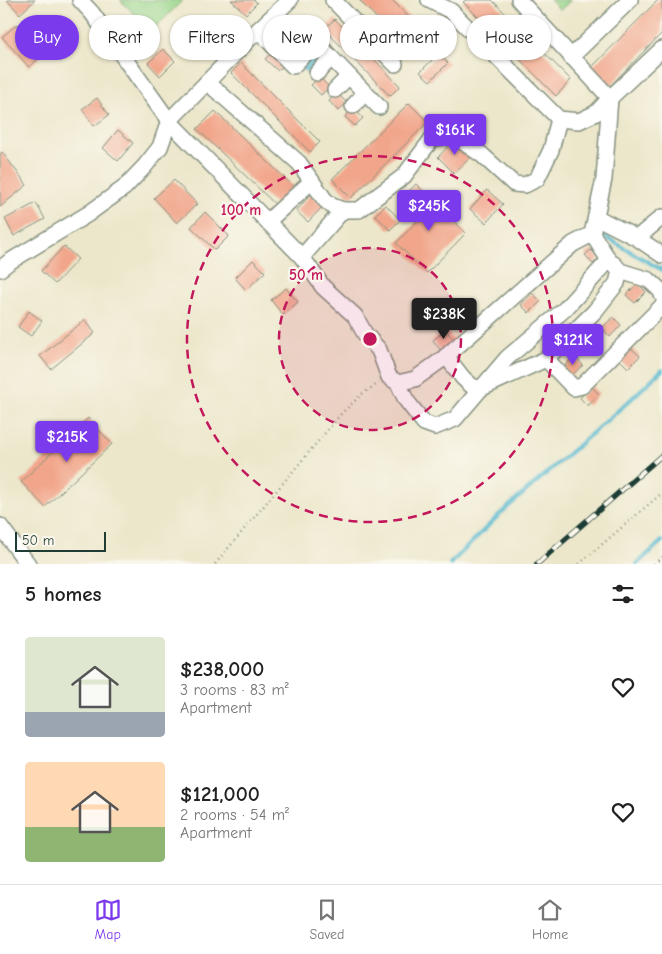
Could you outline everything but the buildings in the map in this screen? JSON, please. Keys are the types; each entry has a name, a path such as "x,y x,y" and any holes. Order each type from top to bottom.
{"street":[{"path":"80,0 92,13 169,122 302,257 323,287 355,316 365,334 379,350 406,400 424,423 435,427 455,419 507,358 565,309 609,260"},
{"path":"0,269 88,214 124,188 160,147 169,122 258,30 290,0"},
{"path":"333,0 395,64"},
{"path":"429,0 451,11 560,119 579,122 596,113 662,49"},
{"path":"519,0 610,98 604,179 592,234 609,260 620,271 649,280 662,294"},
{"path":"571,57 630,0"},
{"path":"258,30 293,66 316,42 379,107"},
{"path":"317,73 331,58"},
{"path":"335,90 349,76"},
{"path":"208,82 299,163 325,200 332,206 343,210 358,210 404,176 432,139 453,135 482,155 514,184 525,185 537,179 552,150 560,119"},
{"path":"353,106 365,93"},
{"path":"267,222 312,181"},
{"path":"302,257 343,210"},
{"path":"596,217 637,238 662,255"},
{"path":"637,238 662,217"},
{"path":"394,380 415,379 446,356 573,244 592,234"},
{"path":"446,356 473,387 482,388 546,359 595,311 617,283 620,271"},
{"path":"546,359 574,388 582,386 662,306"},
{"path":"0,526 28,564"}],"path":[{"path":"215,564 342,414 362,394 394,380"},
{"path":"579,564 662,493"},
{"path":"654,564 662,557"}],"green space":[{"path":"120,0 183,0 160,23 160,15 135,15"},
{"path":"550,0 571,0 560,10"}],"water":[{"path":"307,60 320,60 306,73 300,67"}],"waterway":[{"path":"602,235 662,270"},
{"path":"450,564 500,514 662,370"},
{"path":"637,564 662,541"}],"railway":[{"path":"537,564 662,455"}]}
